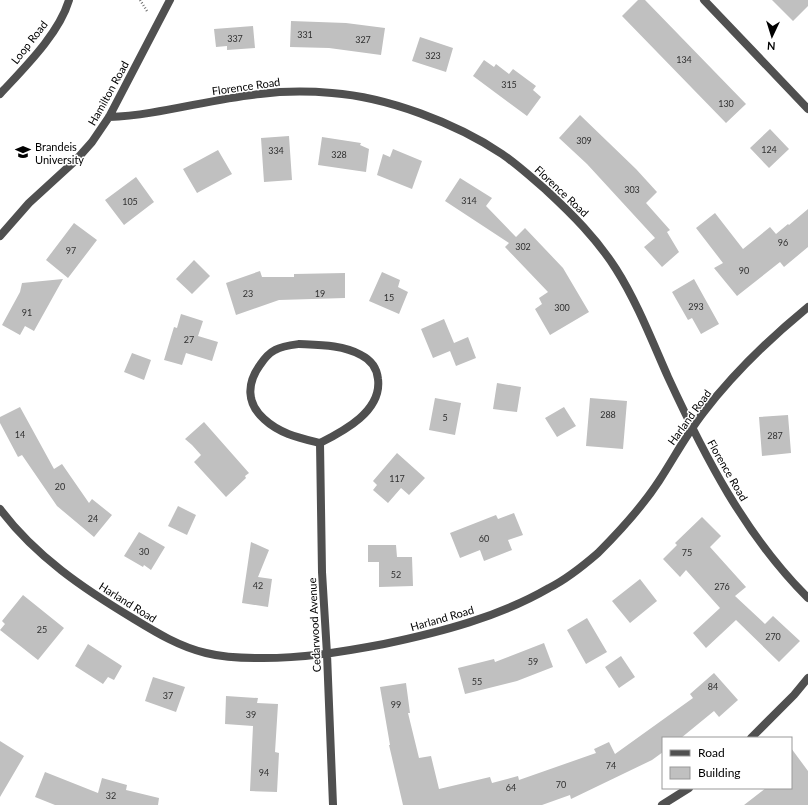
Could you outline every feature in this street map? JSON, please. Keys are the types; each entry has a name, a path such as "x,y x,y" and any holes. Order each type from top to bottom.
{"street":[{"name":"Loop Road","path":"0,94 29,63 52,34 69,0"},
{"name":"Hamilton Road","path":"0,236 29,203 84,152 100,132 170,0"},
{"path":"704,0 808,109"},
{"name":"Florence Road","path":"109,117 145,114 260,94 320,92 352,95 385,102 437,120 487,144 514,163 556,199 587,231 607,256 616,269 632,299 692,428 717,476 752,531 774,561 808,598"},
{"name":"Harland Road","path":"0,509 32,545 69,576 106,602 171,640 206,654 240,658 292,657 328,654 399,641 451,628 512,606 550,588 578,570 598,553 623,526 656,486 692,428 714,399 771,339 808,307"},
{"path":"299,344 323,345 353,351 374,366 378,374 378,388 374,401 367,410 349,426 320,443 287,434 276,428 264,419 253,404 250,388 252,379 267,356 275,350 285,346 299,344"},
{"name":"Cedarwood Avenue","path":"320,443 322,572 328,654 333,805"},
{"path":"752,737 794,695 808,678"},
{"path":"662,805 688,789"}],"building":[{"path":"638,0 645,0 746,104 726,123 622,16"},
{"path":"772,0 808,0 808,6 793,21"},
{"path":"291,21 346,23 385,28 381,55 329,48 290,47"},
{"path":"253,26 255,48 227,50 227,46 216,47 214,29"},
{"path":"420,37 453,48 446,72 412,61"},
{"path":"484,60 494,67 496,64 509,74 513,69 536,86 533,90 541,97 527,116 473,76"},
{"path":"580,115 636,169 657,192 646,203 670,230 667,232 679,252 662,267 644,247 655,238 587,164 559,138"},
{"path":"770,129 789,149 769,168 750,148"},
{"path":"289,136 292,180 264,182 261,138"},
{"path":"322,137 361,143 360,145 369,149 366,172 318,165"},
{"path":"393,149 422,161 412,189 377,175 383,154 390,157"},
{"path":"218,150 232,174 197,193 183,169"},
{"path":"136,177 154,202 124,225 105,200"},
{"path":"460,178 492,198 486,206 516,237 525,228 563,268 589,312 550,335 535,309 542,304 539,298 548,292 505,247 509,243 445,201"},
{"path":"808,209 808,247 784,267 780,262 737,296 714,268 723,263 696,228 715,213 743,249 770,227 776,234"},
{"path":"74,223 97,240 68,278 46,260"},
{"path":"194,260 210,276 192,294 176,279"},
{"path":"260,271 262,277 294,277 294,274 345,273 345,298 279,300 236,315 226,283"},
{"path":"382,272 400,280 398,287 408,292 399,314 369,301"},
{"path":"63,279 34,331 25,326 20,335 2,325 20,292 22,283"},
{"path":"694,279 719,324 701,334 692,318 688,320 672,292"},
{"path":"181,314 203,321 198,336 218,342 212,361 186,353 182,365 164,360 174,327 177,328"},
{"path":"444,319 454,343 468,337 476,358 456,366 450,351 433,358 421,329"},
{"path":"132,353 151,360 144,380 124,372"},
{"path":"497,383 521,387 517,412 493,409"},
{"path":"435,398 461,403 455,435 429,430"},
{"path":"590,398 627,401 623,449 586,446"},
{"path":"20,407 54,469 62,464 89,503 92,499 112,515 94,537 57,506 22,455 18,457 0,423 0,417"},
{"path":"564,407 576,426 557,437 545,418"},
{"path":"788,415 791,453 762,456 759,417"},
{"path":"204,422 249,473 245,476 246,478 226,497 194,462 201,455 185,439"},
{"path":"397,453 425,478 409,495 401,488 388,503 373,490 377,485 373,481"},
{"path":"178,506 196,515 187,535 168,526"},
{"path":"514,513 523,535 508,540 512,550 484,561 480,550 460,558 450,533 496,515 498,519"},
{"path":"702,517 721,536 710,547 746,587 735,596 765,624 773,616 800,641 779,662 736,620 706,648 693,633 720,608 686,570 680,577 663,559 677,545 675,543"},
{"path":"139,532 165,547 151,570 144,565 143,567 124,556"},
{"path":"251,542 269,550 258,577 272,579 268,607 242,603"},
{"path":"368,545 396,545 397,557 412,557 413,586 379,587 379,562 368,562"},
{"path":"640,579 657,601 630,623 612,601"},
{"path":"23,595 64,628 38,660 0,630 5,624 2,621"},
{"path":"587,618 607,652 586,664 567,630"},
{"path":"544,643 553,667 517,681 465,694 458,668 494,659 495,662"},
{"path":"88,644 122,666 114,680 108,677 103,684 75,666"},
{"path":"621,656 635,677 619,688 605,667"},
{"path":"714,673 738,700 719,717 714,711 682,737 662,737 662,753 652,760 571,799 570,795 542,805 403,805 389,745 380,687 406,683 410,713 408,713 419,758 431,756 439,789 490,777 492,783 518,776 519,780 596,753 594,749 609,742 615,754 693,698 690,694"},
{"path":"153,677 185,687 176,712 145,701"},
{"path":"226,696 258,698 257,703 278,704 275,752 279,753 277,792 250,791 253,726 225,724"},
{"path":"0,741 24,756 0,797"},
{"path":"792,749 808,771 808,805 744,805 765,789 792,789"},
{"path":"45,772 98,793 102,778 127,785 126,790 159,798 158,805 55,805 35,797"}],"place":[{"name":"Brandeis University","path":"23,152"}]}
